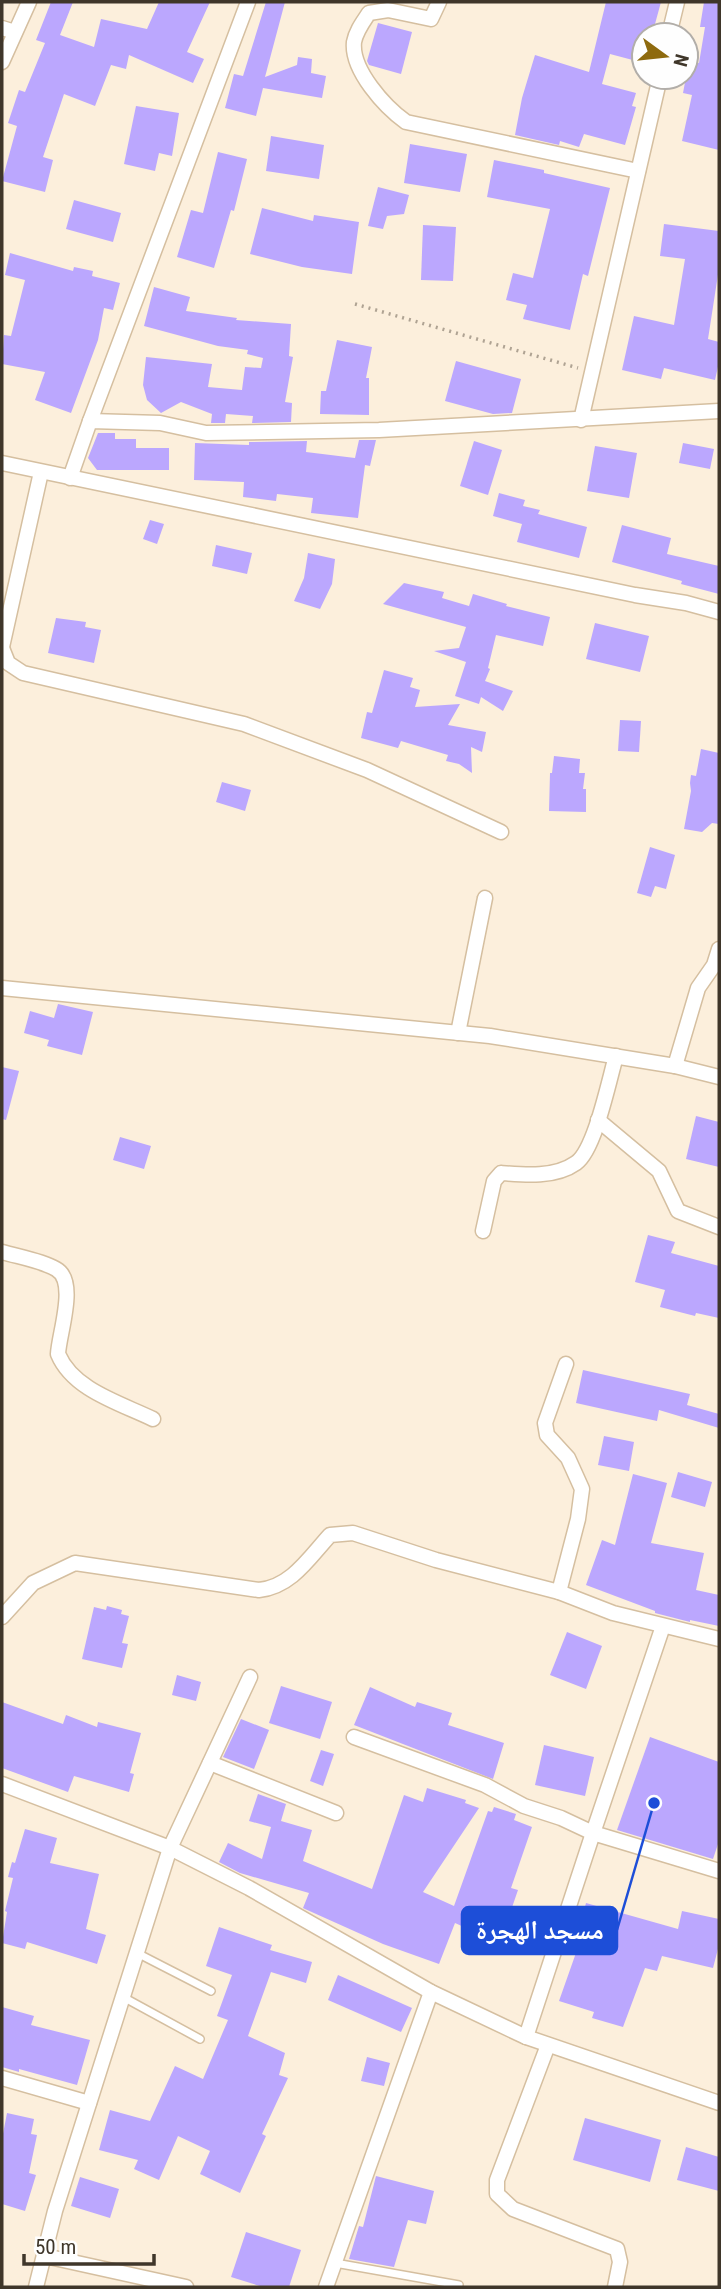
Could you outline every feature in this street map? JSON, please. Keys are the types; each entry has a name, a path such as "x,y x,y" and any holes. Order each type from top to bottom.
{"street":[{"path":"2,62 9,30 29,2"},
{"path":"70,478 248,2"},
{"path":"439,2 431,19 388,10 369,13 358,29 354,43 355,58 383,103 394,114 406,122 638,171"},
{"path":"672,21 677,2"},
{"path":"581,420 657,91"},
{"path":"90,421 160,423 206,433 379,430 719,411"},
{"path":"2,463 719,612"},
{"path":"41,472 2,648 8,663 23,673 244,724 367,770 501,832"},
{"path":"458,1033 485,898"},
{"path":"675,1066 698,988 714,965 719,949"},
{"path":"2,988 458,1033 675,1066 719,1077"},
{"path":"483,1231 494,1181 501,1173 535,1176 577,1163 585,1153 598,1120 615,1056"},
{"path":"598,1120 659,1171 678,1211 719,1227"},
{"path":"2,1252 58,1269 66,1281 68,1293 58,1354 69,1372 88,1388 153,1419"},
{"path":"559,1592 578,1519 582,1489 568,1458 547,1435 545,1423 566,1364"},
{"path":"2,1617 33,1583 55,1570 75,1563 259,1590 272,1589 285,1583 330,1535 353,1534 436,1560 559,1592 614,1614 719,1639"},
{"path":"526,2037 663,1626"},
{"path":"36,2287 55,2211 170,1848 250,1677"},
{"path":"354,1737 485,1785 524,1806 561,1818 593,1833 719,1871"},
{"path":"210,1763 336,1813"},
{"path":"2,1784 170,1848 249,1888 432,1992 526,2037 719,2103"},
{"path":"326,2287 432,1992"},
{"path":"548,2045 497,2180 497,2194 513,2209 617,2249 620,2262 615,2287"},
{"path":"2,2078 89,2103"},
{"path":"45,2256 186,2287"}],"lane":[{"path":"136,1953 211,1991"},
{"path":"122,1997 200,2039"},
{"path":"335,2262 459,2285"}],"path":[{"path":"355,304 592,372"}],"building":[{"path":"51,2 73,2 60,35 94,47 101,19 147,29 159,2 210,2 187,52 204,59 193,83 129,55 126,69 111,65 95,106 64,94 43,157 53,160 45,192 2,181 17,126 8,123 19,90 25,92 45,43 36,40"},
{"path":"266,2 285,2 265,77 297,65 298,57 312,59 311,73 326,76 322,98 263,88 256,116 225,108 234,74 243,76"},
{"path":"606,2 661,2 656,21 630,21 630,59 610,54 602,84 636,93 632,106 636,107 625,145 584,134 579,147 560,141 559,145 515,135 522,98 535,55 589,72"},
{"path":"704,2 719,2 719,150 682,141 692,95 683,91 700,91 700,57 705,27 700,27"},
{"path":"378,23 412,32 401,74 369,65 367,61"},
{"path":"136,106 179,113 172,156 159,153 155,171 124,164"},
{"path":"271,136 324,145 319,179 266,171"},
{"path":"410,144 467,154 460,192 404,183"},
{"path":"218,152 247,159 234,211 231,210 214,268 177,257 191,210 203,213"},
{"path":"494,160 610,188 588,276 583,274 570,330 523,319 527,305 506,300 513,273 533,278 550,209 487,197"},
{"path":"378,187 409,195 404,214 387,216 383,229 368,226"},
{"path":"74,200 121,213 113,242 66,229"},
{"path":"262,208 313,221 314,215 359,222 352,274 302,267 250,254"},
{"path":"664,224 719,231 719,268 708,339 719,342 715,380 664,368 661,379 622,370 634,316 674,325 685,259 660,256"},
{"path":"423,225 456,227 453,281 421,280"},
{"path":"10,253 73,271 74,267 93,271 92,276 120,283 113,310 104,308 98,340 71,413 35,400 45,372 2,364 4,335 11,336 25,280 5,275"},
{"path":"154,287 190,297 186,311 237,318 236,320 291,324 289,356 293,357 285,402 292,403 291,422 252,423 253,416 226,414 225,423 211,423 212,414 181,402 161,413 147,400 143,385 146,357 212,364 208,387 242,390 245,367 261,368 263,358 247,354 248,350 218,346 144,326"},
{"path":"337,340 372,347 366,378 369,378 369,415 320,414 321,391 326,391"},
{"path":"456,361 521,379 512,413 493,414 445,401"},
{"path":"98,433 115,433 115,439 136,439 136,448 169,448 169,470 97,470 88,458"},
{"path":"359,440 376,440 370,466 365,465 358,518 311,513 313,498 277,494 276,501 243,497 244,482 194,480 195,443 249,445 249,442 307,441 306,452 355,458"},
{"path":"474,441 502,450 488,495 460,486"},
{"path":"683,443 714,449 710,469 679,463"},
{"path":"595,446 637,453 629,498 587,491"},
{"path":"499,493 525,500 523,506 540,510 538,514 587,527 579,558 517,542 522,524 493,516"},
{"path":"150,520 164,524 157,544 143,539"},
{"path":"622,525 671,538 667,554 719,566 719,594 612,562"},
{"path":"216,545 252,553 247,574 212,566"},
{"path":"308,553 335,559 332,584 320,609 294,601 304,578"},
{"path":"404,583 444,592 442,598 469,606 473,594 550,617 543,646 496,635 485,681 513,691 503,711 481,697 479,704 455,696 466,662 434,651 459,648 466,627 383,604"},
{"path":"56,618 86,622 85,627 101,630 94,663 48,653"},
{"path":"595,623 649,636 640,672 586,659"},
{"path":"384,670 413,678 410,687 420,690 415,707 460,704 448,725 486,732 482,752 471,747 472,773 459,764 446,761 448,755 401,741 398,748 361,738 367,712 372,713"},
{"path":"620,720 641,721 639,752 618,751"},
{"path":"701,749 719,753 719,824 712,823 702,832 684,829 691,775 696,776"},
{"path":"554,756 580,759 579,773 585,773 583,789 586,789 586,812 549,811 550,773"},
{"path":"222,782 251,790 245,811 216,802"},
{"path":"650,847 675,855 666,889 655,886 651,897 637,893"},
{"path":"58,1004 93,1012 82,1055 47,1046 49,1040 24,1033 30,1011 54,1018"},
{"path":"2,1067 19,1071 6,1120 2,1119"},
{"path":"696,1116 719,1122 719,1167 686,1159"},
{"path":"120,1137 151,1146 144,1169 113,1160"},
{"path":"648,1235 675,1242 671,1253 719,1266 719,1318 696,1313 695,1316 660,1307 665,1290 635,1282"},
{"path":"583,1370 690,1394 687,1405 719,1414 719,1428 659,1410 657,1421 576,1403"},
{"path":"604,1436 634,1442 629,1471 598,1465"},
{"path":"678,1472 712,1482 705,1507 671,1497"},
{"path":"633,1474 667,1483 651,1543 704,1553 696,1590 719,1595 719,1626 655,1613 586,1585 602,1540 615,1545"},
{"path":"107,1606 122,1610 121,1614 129,1616 122,1643 128,1644 122,1668 82,1659 94,1607 106,1610"},
{"path":"567,1632 602,1646 586,1689 550,1675"},
{"path":"177,1675 201,1682 196,1701 172,1695"},
{"path":"281,1686 332,1702 320,1739 269,1723"},
{"path":"370,1687 415,1707 417,1702 452,1713 448,1725 504,1743 493,1779 354,1725"},
{"path":"2,1702 63,1724 66,1715 97,1727 98,1722 141,1733 130,1773 134,1774 129,1792 74,1776 68,1792 2,1768"},
{"path":"241,1719 269,1730 254,1769 223,1757"},
{"path":"650,1737 719,1762 719,1841 713,1859 617,1830"},
{"path":"544,1745 594,1757 585,1796 535,1785"},
{"path":"321,1750 334,1754 323,1786 310,1781"},
{"path":"427,1788 466,1800 465,1803 479,1808 423,1892 454,1906 488,1811 492,1812 494,1807 516,1814 514,1820 532,1827 511,1888 518,1890 507,1922 484,1913 475,1932 455,1923 439,1964 383,1944 303,1908 309,1893 240,1873 219,1862 228,1843 262,1859 271,1827 249,1821 258,1794 286,1804 281,1821 312,1830 303,1861 372,1889 404,1795 423,1802"},
{"path":"25,1829 57,1838 50,1863 99,1874 86,1929 106,1935 97,1964 27,1942 25,1949 2,1943 5,1911 13,1878 8,1877"},
{"path":"586,1903 678,1929 682,1911 719,1919 719,1945 713,1968 662,1956 657,1971 645,1968 623,2027 592,2018 594,2012 559,2001 577,1950 574,1949"},
{"path":"219,1927 272,1945 270,1950 312,1962 306,1983 271,1972 248,2036 285,2053 279,2075 288,2078 262,2134 266,2136 240,2193 200,2174 210,2151 178,2136 159,2180 134,2169 138,2160 99,2150 110,2110 150,2121 175,2066 203,2079 228,2020 217,2016 232,1975 206,1966"},
{"path":"338,1975 412,2008 401,2032 328,2000"},
{"path":"2,2007 34,2016 31,2025 90,2040 77,2085 2,2067"},
{"path":"367,2057 390,2063 384,2086 361,2081"},
{"path":"7,2113 34,2119 31,2134 37,2135 29,2173 36,2175 25,2211 2,2204 2,2139"},
{"path":"585,2118 661,2140 650,2182 573,2160"},
{"path":"686,2147 719,2157 719,2191 677,2180"},
{"path":"376,2176 434,2191 426,2224 408,2220 394,2267 349,2259 359,2226 363,2227"},
{"path":"80,2177 119,2189 110,2218 71,2206"},
{"path":"246,2232 301,2250 289,2287 263,2287 231,2277"}],"place":[{"name":"مسجد الهجرة","path":"654,1803"}]}
